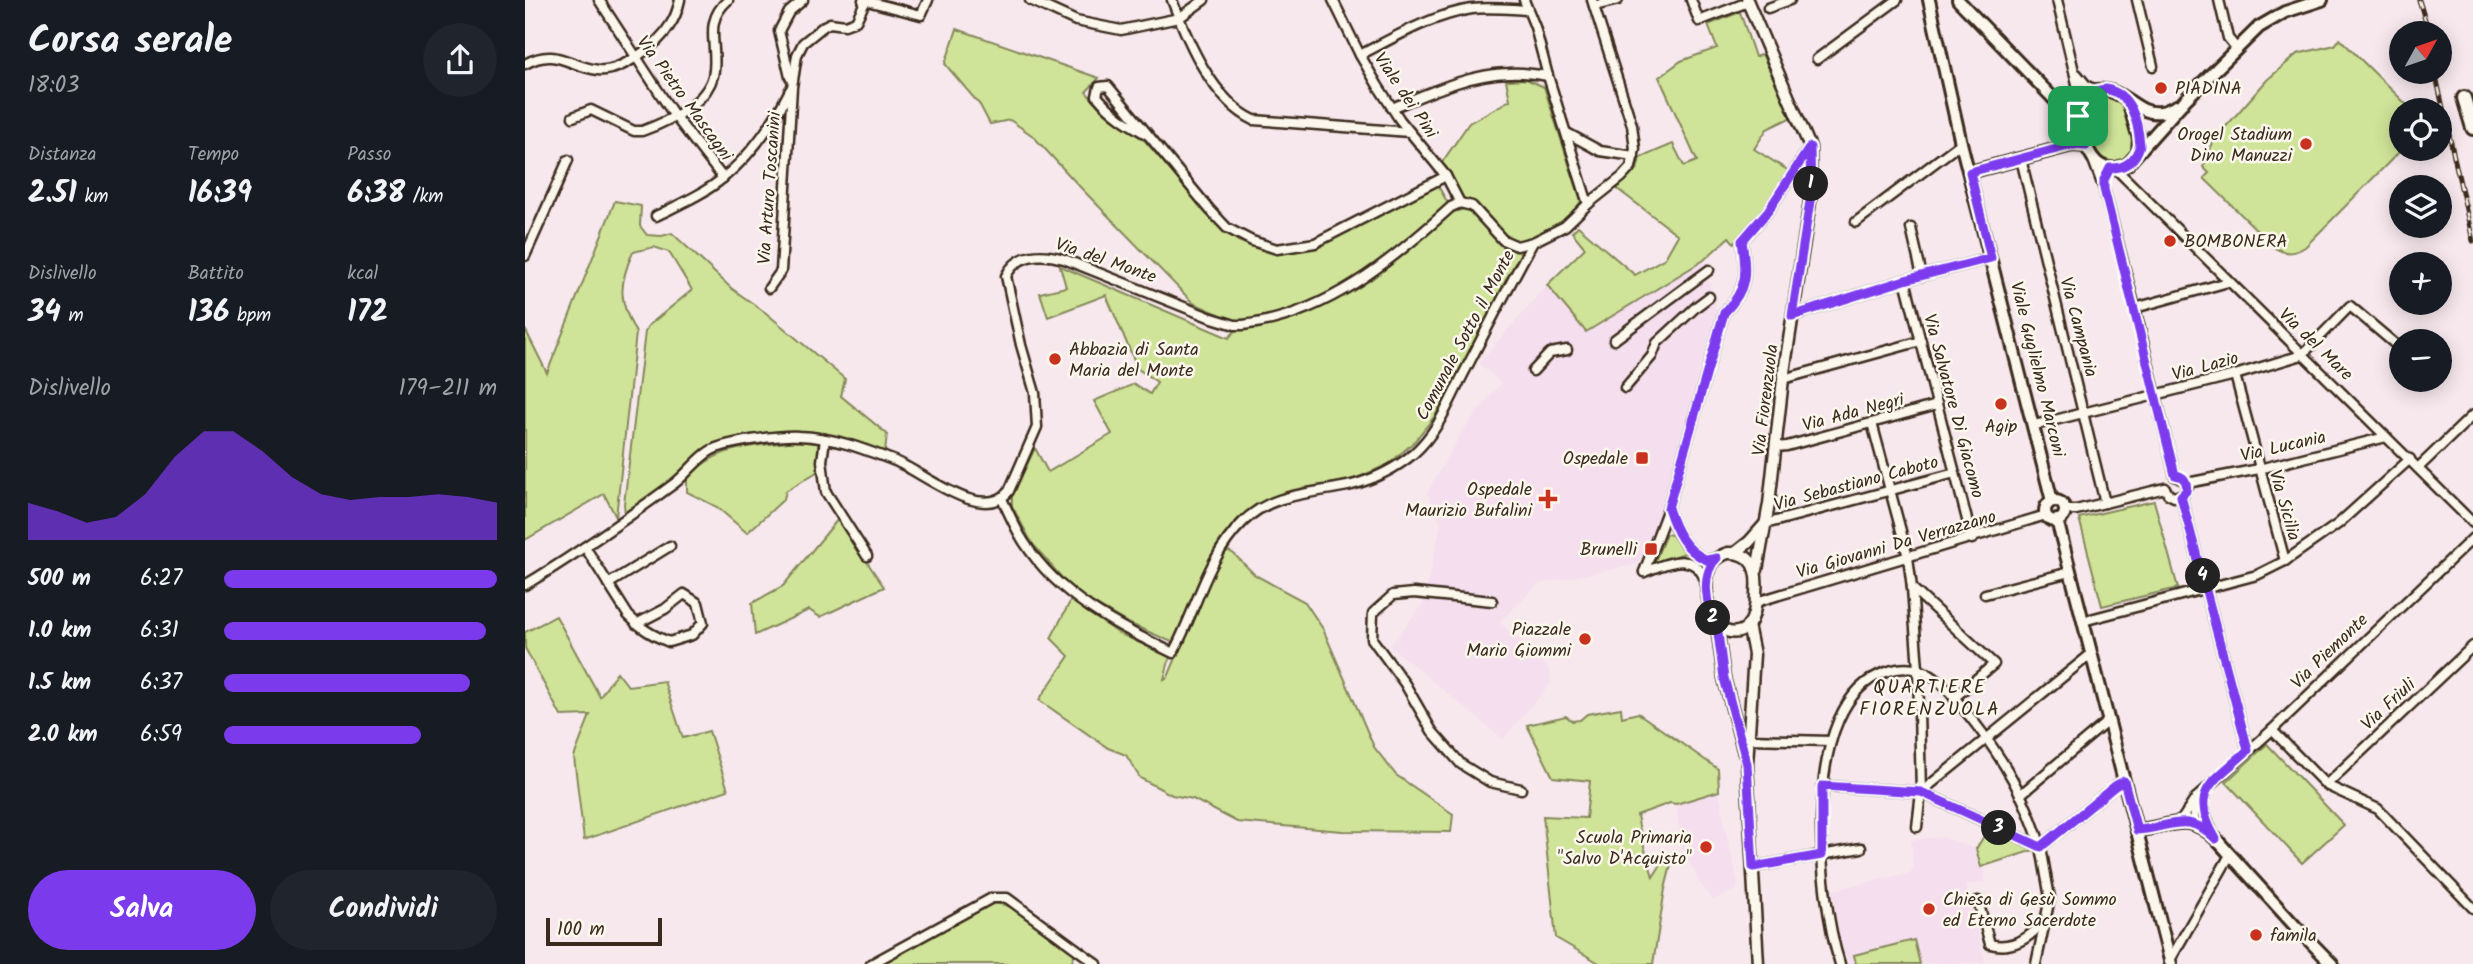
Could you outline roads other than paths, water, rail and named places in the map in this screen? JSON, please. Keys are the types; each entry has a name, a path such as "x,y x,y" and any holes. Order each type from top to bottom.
{"highway":[{"path":"2464,98 2473,128"}],"main road":[{"name":"Viale Guglielmo Marconi","path":"1929,0 1961,143 2035,425 2052,501"},
{"path":"1958,0 2052,97 2078,116"},
{"path":"2183,103 2156,112 2134,106 2114,90 2097,90 2084,100 2078,116 2086,146 2093,160 2102,166 2113,168 2127,164 2183,103 2272,18 2322,0"},
{"path":"2126,99 2131,106 2139,139 2138,151"},
{"path":"1970,172 2072,145 2086,146"},
{"path":"2051,518 2062,517 2064,510 2061,504 2052,501 2045,508 2070,572 2169,963"},
{"path":"2137,830 2178,822 2194,823 2202,827 2332,964"}],"street":[{"name":"Via Pietro Mascagni","path":"599,0 674,115 723,178"},
{"path":"525,64 551,55 590,68 611,70 635,57 665,33 680,0"},
{"path":"573,117 591,110 634,131 642,131 674,115 703,95 711,83 714,66 714,20 728,0"},
{"path":"792,87 779,31 789,12 803,0"},
{"path":"656,216 723,178 752,148 792,87 797,55 803,43 827,24 845,25 856,21 865,1 921,15 928,0"},
{"path":"1030,0 1076,21 1121,30 1179,18 1204,0"},
{"path":"1172,0 1215,89 1238,113 1254,120 1409,132"},
{"name":"Viale dei Pini","path":"1333,0 1360,55 1392,108 1446,176 1460,203"},
{"path":"1524,0 1535,27 1588,204"},
{"path":"1460,203 1472,206 1507,244 1517,246 1533,242 1566,226 1626,173 1634,156 1632,125 1593,3 1618,0"},
{"path":"1691,0 1699,21 1748,1"},
{"path":"1768,8 1790,0"},
{"path":"1817,59 1897,0"},
{"path":"2057,0 2078,88 2084,100"},
{"path":"2137,0 2153,66"},
{"path":"2219,0 2228,38 2237,49"},
{"name":"Via Fiorenzuola","path":"1748,1 1810,147 1811,195 1757,570"},
{"path":"1360,55 1435,19 1462,11 1489,8 1527,10"},
{"path":"1392,108 1443,88 1490,75 1523,72 1548,76"},
{"path":"2075,72 2087,86 2097,90"},
{"path":"1148,135 1108,109 1097,96 1098,87 1108,86 1148,135 1210,211 1227,228 1252,241 1277,249 1315,243 1446,176"},
{"name":"Via Arturo Toscanini","path":"769,288 781,271 792,87"},
{"path":"1567,133 1600,151 1634,156"},
{"path":"1856,222 1961,143"},
{"path":"1765,524 1735,553 1712,559 1671,562 1644,572 1668,508 1724,313 1735,302 1745,282 1746,264 1742,241 1768,211 1810,147"},
{"name":"Via Campania","path":"2021,159 2105,503"},
{"path":"525,256 568,160"},
{"path":"2093,160 2104,189 2135,308 2175,475"},
{"name":"Via del Mare","path":"2127,164 2136,188"},
{"path":"2104,189 2104,180 2113,168"},
{"name":"Via del Mare","path":"2113,168 2473,523"},
{"name":"Via del Monte","path":"1002,499 1009,491 1037,427 1035,393 1006,280 1014,263 1030,256 1053,256 1222,322 1250,324 1294,312 1341,292 1398,252 1451,207 1460,203"},
{"path":"1911,228 1922,276"},
{"name":"Comunale Sotto il Monte","path":"1002,499 1026,545 1071,596 1123,628 1173,653 1206,575 1242,522 1260,508 1278,500 1352,485 1397,467 1415,452 1442,420 1533,242"},
{"path":"1792,316 1905,280 1991,258"},
{"path":"1614,340 1709,270"},
{"name":"Via Salvatore Di Giacomo","path":"1905,280 1972,539"},
{"path":"2135,308 2228,282"},
{"path":"1625,388 1657,344 1709,297"},
{"path":"2302,355 2350,306 2389,339"},
{"path":"1783,379 1921,341"},
{"path":"1533,371 1549,352 1567,350"},
{"name":"Via Lazio","path":"2035,425 2235,375 2302,355"},
{"name":"Via Sicilia","path":"2235,375 2285,561"},
{"name":"Via Ada Negri","path":"1776,447 1937,405"},
{"path":"2418,468 2473,415"},
{"path":"1872,423 1908,557 1912,588 1918,671 1921,792 1916,827"},
{"path":"525,584 585,547 680,480 710,451 735,443 797,435 842,441 899,463 950,492 973,500 991,502 1002,499"},
{"name":"Via Lucania","path":"2186,483 2259,469 2386,437"},
{"path":"825,439 822,461 826,492 867,556"},
{"path":"2083,621 2206,590 2256,575 2285,561 2338,524 2410,459"},
{"name":"Via Sebastiano Caboto","path":"1765,524 1955,473"},
{"path":"2165,488 2171,496 2181,496 2186,491 2183,478 2175,475"},
{"path":"2165,488 2167,481 2175,475"},
{"path":"2064,510 2075,510 2165,488"},
{"path":"2181,496 2248,750"},
{"path":"1668,508 1679,536 1703,572 1707,586"},
{"name":"Via Giovanni Da Verrazzano","path":"1756,602 2051,518"},
{"path":"1659,536 1671,532 1679,536"},
{"name":"Via Piemonte","path":"2178,822 2196,798 2272,730 2473,538"},
{"path":"608,584 670,546"},
{"path":"585,547 628,615 636,624 645,632 669,642 692,635 703,623 698,603 684,594 664,609 636,624"},
{"path":"1735,553 1747,557 1757,570 1756,602 1748,625 1754,654 1747,764 1758,964"},
{"path":"1712,559 1706,574 1707,586 1713,620 1717,626 1724,678 1747,764"},
{"path":"1985,594 2070,572"},
{"path":"1912,588 1994,664 1954,698"},
{"path":"1492,601 1414,593 1393,595 1373,613 1372,639 1405,684 1432,731 1461,764 1490,782 1521,789"},
{"path":"1717,626 1729,632 1736,632 1748,625"},
{"name":"Via Friuli","path":"2326,785 2473,646"},
{"path":"1921,792 2091,654"},
{"path":"1840,964 1827,909 1822,855 1822,786 1831,741 1847,701 1862,684 1887,671 1918,671 1945,687 1999,754 2033,820 2047,873 2050,898 2036,964"},
{"path":"2020,795 2109,720"},
{"path":"2272,730 2326,785 2378,809 2473,908"},
{"path":"1748,739 1831,741"},
{"path":"2041,847 2124,781"},
{"path":"1822,786 1921,792 2041,847"},
{"path":"2207,788 2202,807 2208,826 2216,839"},
{"path":"2194,823 2196,798"},
{"path":"1753,867 1861,848"},
{"path":"2169,963 2230,855"},
{"path":"871,964 992,898 1007,898 1097,964"},
{"path":"1978,901 1990,944 1994,946 2025,940 2046,920"}],"railway":[{"path":"2419,0 2425,21"},
{"path":"2438,84 2473,241"}],"place":[{"name":"PIADINA","path":"2161,88"},
{"name":"Orogel Stadium Dino Manuzzi","path":"2306,144"},
{"name":"BOMBONERA","path":"2170,241"},
{"name":"Abbazia di Santa Maria del Monte","path":"1055,359"},
{"name":"Agip","path":"2001,404"},
{"name":"Ospedale","path":"1642,458"},
{"name":"Ospedale Maurizio Bufalini","path":"1548,499"},
{"name":"Brunelli","path":"1651,549"},
{"name":"Piazzale Mario Giommi","path":"1585,639"},
{"name":"Scuola Primaria \"Salvo D'Acquisto\"","path":"1706,847"},
{"name":"Chiesa di Gesù Sommo ed Eterno Sacerdote","path":"1929,909"},
{"name":"famila","path":"2256,935"}],"district":[{"name":"QUARTIERE FIORENZUOLA","path":"1930,697"}]}
